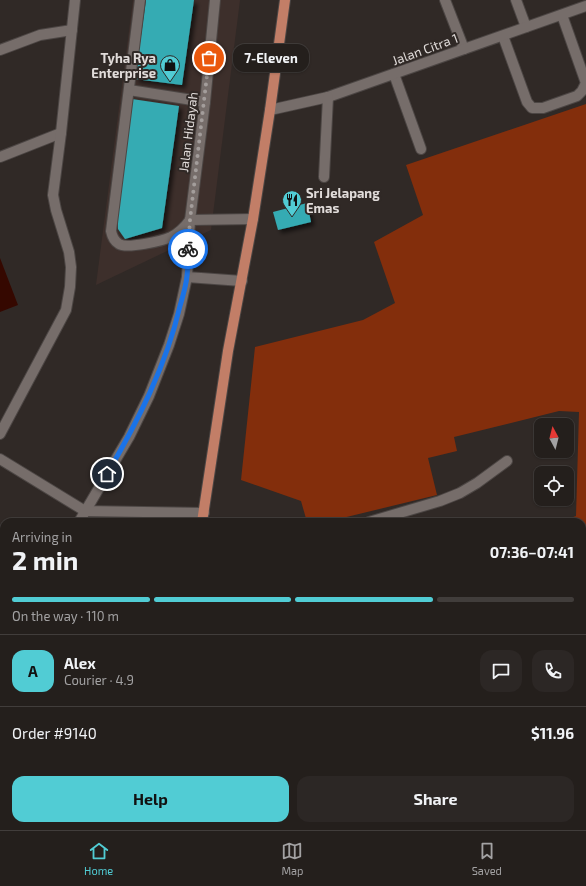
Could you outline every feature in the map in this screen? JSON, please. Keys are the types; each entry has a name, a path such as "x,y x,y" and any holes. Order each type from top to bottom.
{"main road":[{"path":"203,517 228,352 253,219 285,0"}],"street":[{"path":"0,434 66,310 70,287 71,267 69,252 53,195 75,0"},
{"path":"140,0 111,231 112,237 118,244 128,246 171,236 179,232 190,220 253,219"},
{"name":"Jalan Hidayah","path":"81,518 130,436 149,396 173,334 187,277 190,220 216,0"},
{"path":"445,0 464,49"},
{"path":"516,0 526,27"},
{"name":"Jalan Citra 1","path":"270,110 328,97 586,6"},
{"path":"503,36 527,102 532,108 543,108 577,96 582,91 586,83 562,15"},
{"path":"0,50 40,35 72,30"},
{"path":"394,74 421,148"},
{"path":"129,90 205,102"},
{"path":"324,177 328,97"},
{"path":"0,157 61,133"},
{"path":"187,277 242,281"},
{"path":"0,459 85,511 203,517"},
{"path":"383,518 440,501 460,493 477,483 507,461"}],"shaded area":[{"path":"133,0 240,0 211,230 96,285"},
{"path":"586,104 586,518 570,518 576,516 579,412 559,411 454,437 457,451 428,458 437,495 342,518 306,518 301,501 241,480 255,347 363,320 395,303 374,242 423,215 406,165"},
{"path":"0,258 18,305 0,312"}],"building":[{"path":"146,0 194,0 182,85 135,79"},
{"path":"132,99 179,106 162,228 125,239 118,229 117,209"},
{"name":"Sri Jelapang Emas","path":"307,203 311,222 278,230 273,212"}],"way so far":[{"path":"188,249 209,58"}],"place":[{"name":"7-Eleven","path":"209,58"},
{"name":"Tyha Rya Enterprise","path":"170,82"},
{"name":"Sri Jelapang Emas","path":"292,217"}],"route":[{"path":"107,474 130,436 149,396 169,345 179,314 187,277 188,249"}]}
